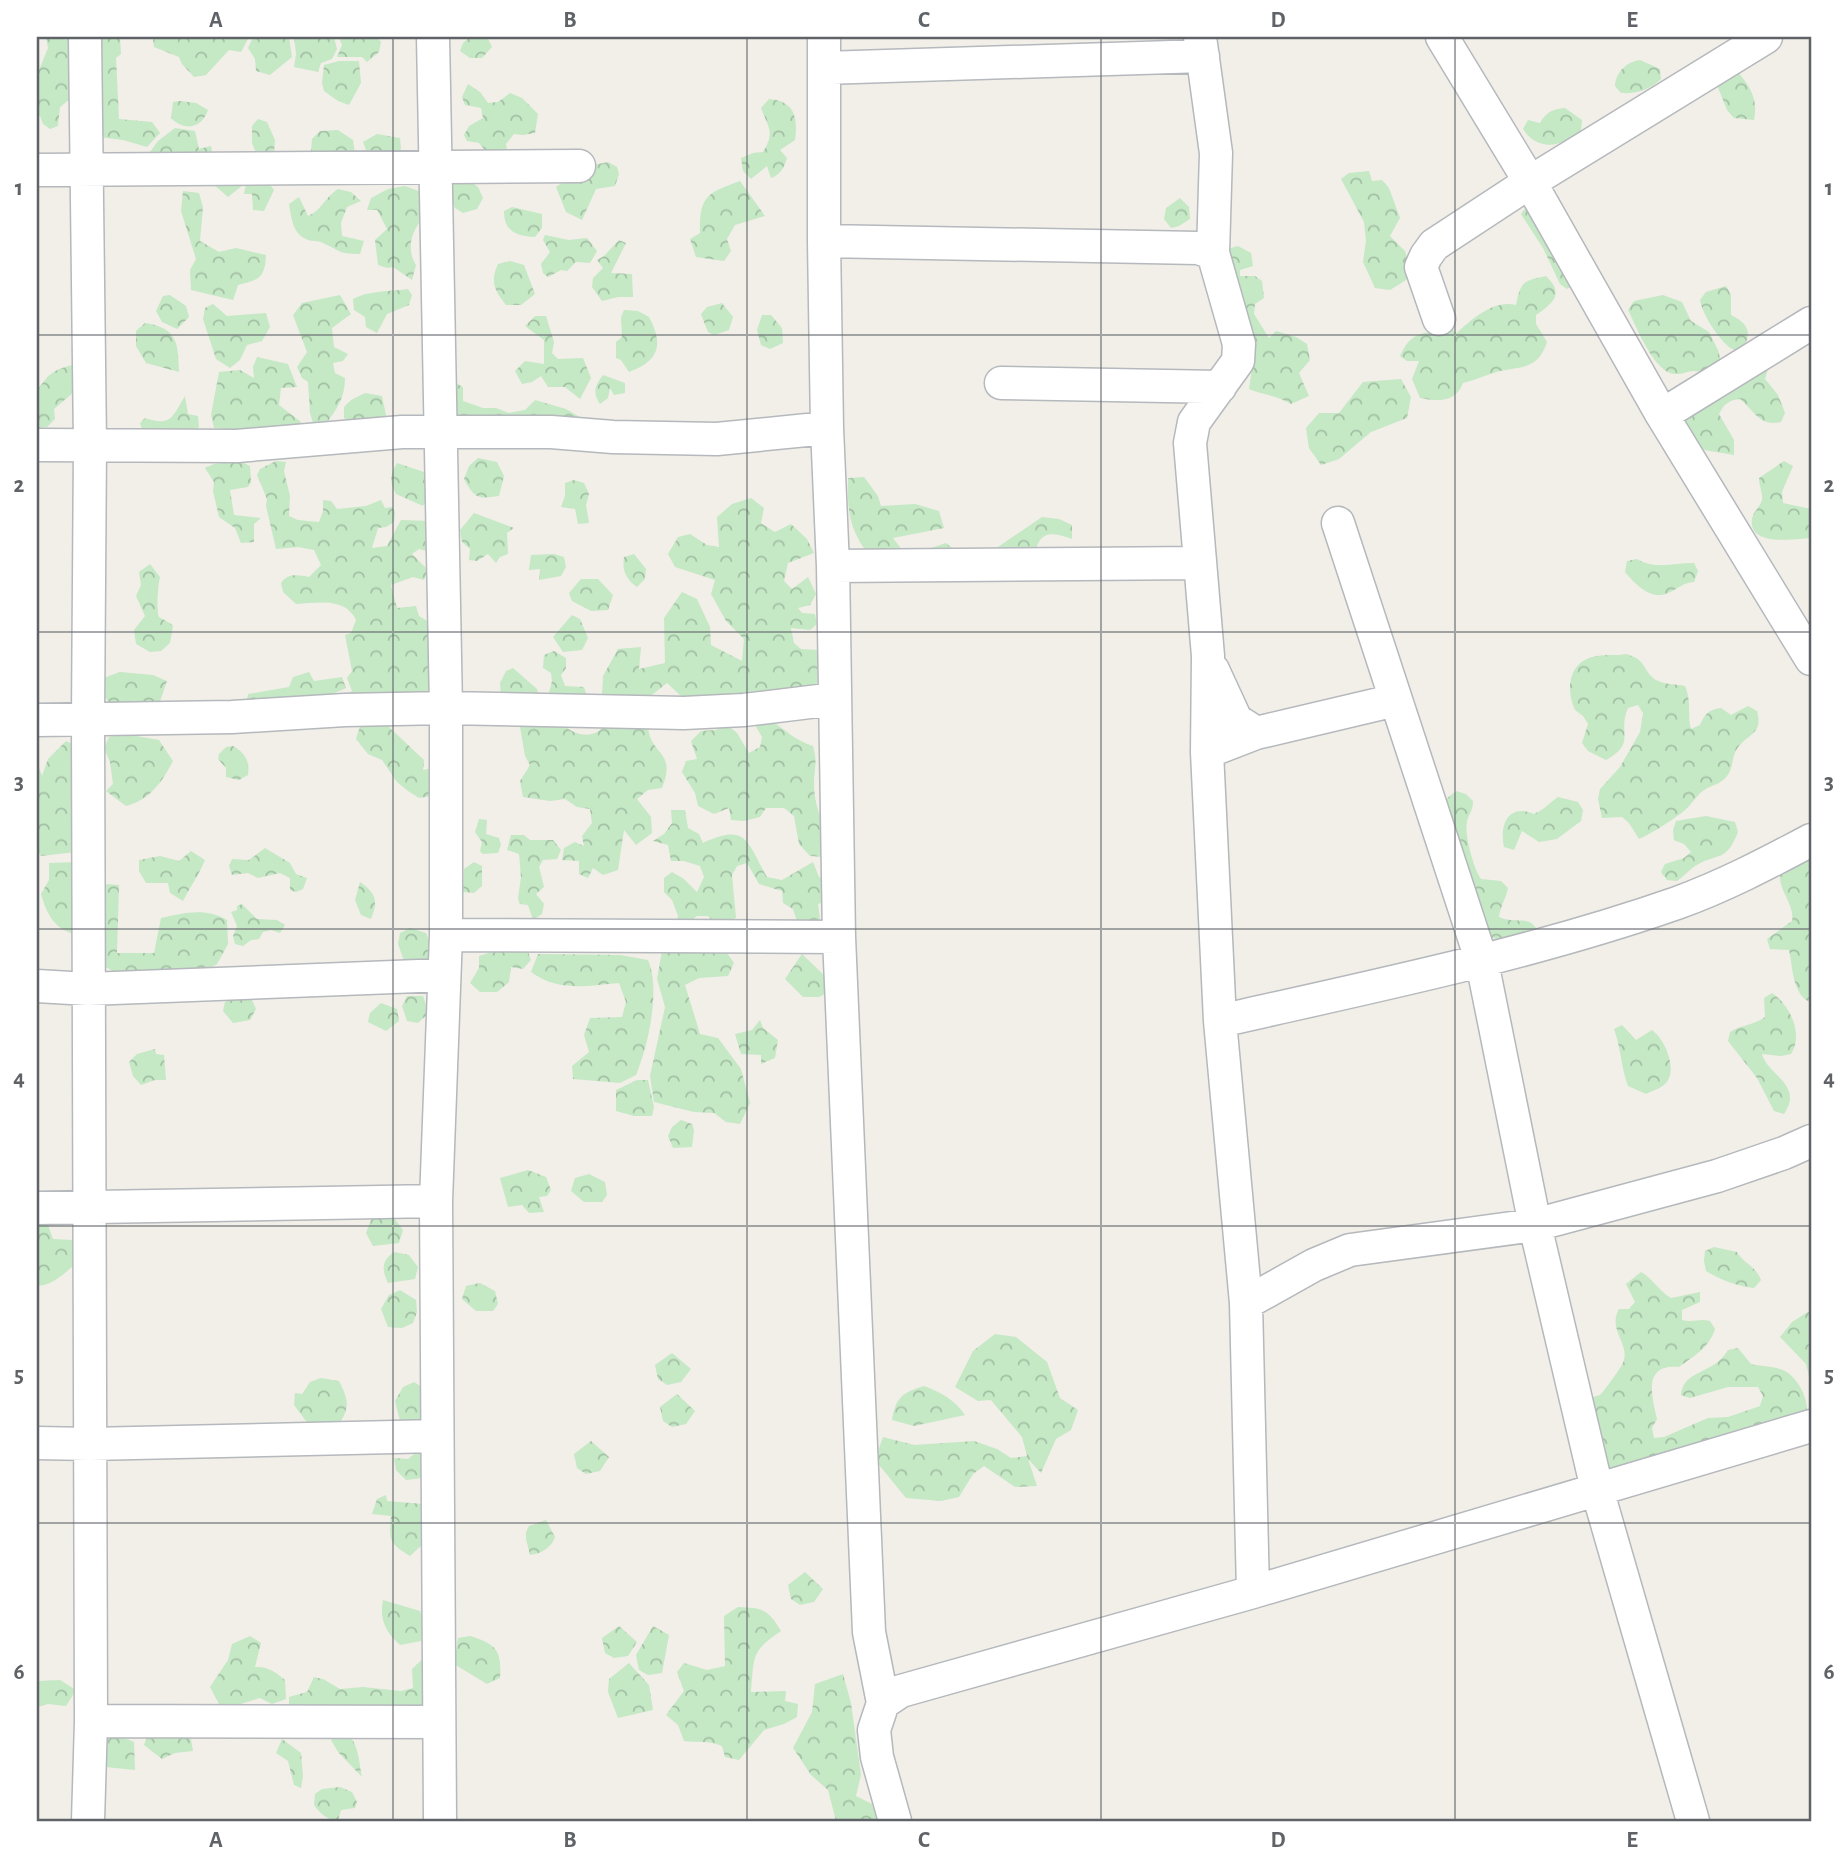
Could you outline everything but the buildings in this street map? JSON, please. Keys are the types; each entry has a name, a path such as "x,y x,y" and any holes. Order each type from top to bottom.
{"street":[{"path":"85,37 90,444 88,718 91,1721 88,1821"},
{"path":"433,37 446,708 446,935 436,1201 440,1821"},
{"path":"824,37 827,428 833,566 839,937 869,1632 883,1703 874,1730 877,1757 895,1821"},
{"path":"1442,37 1530,182 1662,415 1811,659"},
{"path":"1439,320 1421,267 1434,245 1530,182 1766,37"},
{"path":"824,68 1202,46 1216,153 1213,253 1239,344 1238,361 1194,422 1190,443 1208,656 1208,752 1220,1021 1247,1303 1253,1592"},
{"path":"37,170 579,166"},
{"path":"824,241 1198,248 1213,253"},
{"path":"1662,415 1811,323"},
{"path":"1001,383 1220,387"},
{"path":"37,445 237,446 388,433 551,432 613,438 717,439 827,428"},
{"path":"1338,523 1482,962 1535,1224 1597,1489 1693,1821"},
{"path":"833,566 1199,563"},
{"path":"1208,656 1236,720 1256,733"},
{"path":"37,720 232,717 345,710 446,708 684,713 744,710 835,699"},
{"path":"1208,752 1256,733 1396,700"},
{"path":"1220,1021 1482,962 1678,902 1754,870 1811,840"},
{"path":"446,935 839,937"},
{"path":"37,986 89,989 444,975"},
{"path":"1247,1303 1314,1265 1350,1250 1535,1224 1717,1176 1811,1141"},
{"path":"37,1208 436,1201"},
{"path":"883,1703 901,1691 1253,1592 1811,1426"},
{"path":"37,1443 437,1436"},
{"path":"91,1721 439,1723"}],"green space":[{"path":"46,37 72,40 69,63 74,71 75,95 60,107 58,126 50,129 37,115 37,75 48,48"},
{"path":"79,37 120,37 121,54 116,58 119,119 152,122 160,133 147,147 99,137 98,108 102,101 99,87 102,73 95,71"},
{"path":"155,37 249,37 241,52 229,50 206,75 194,77 179,57 154,47"},
{"path":"253,37 289,37 292,57 270,75 256,71 255,59 248,48"},
{"path":"294,37 334,37 337,49 332,59 321,63 318,72 294,67"},
{"path":"377,37 381,42 379,52 367,62 362,57 337,57 342,45 339,38"},
{"path":"470,37 487,37 492,47 482,58 470,58 460,51 463,43"},
{"path":"1640,60 1660,69 1661,79 1642,90 1621,93 1615,86 1620,72 1630,63"},
{"path":"339,61 359,61 361,83 349,105 324,91 322,83 324,65"},
{"path":"1738,72 1752,94 1754,120 1734,118 1727,110 1715,80"},
{"path":"468,84 480,92 488,103 498,102 510,93 522,98 538,114 535,133 514,134 506,144 508,154 491,158 479,143 467,141 464,135 469,126 483,118 481,108 465,105 462,97"},
{"path":"769,99 784,103 793,112 795,140 780,150 787,158 779,173 771,178 767,166 751,179 743,171 741,158 763,152 767,145 770,135 761,108"},
{"path":"173,102 196,103 208,110 202,121 187,126 171,118"},
{"path":"1565,108 1582,120 1581,131 1566,141 1543,144 1523,129 1528,120 1540,123 1550,112"},
{"path":"258,119 267,122 275,140 274,153 256,153 252,143 252,126"},
{"path":"175,128 195,131 199,149 211,146 213,158 242,158 243,185 228,197 213,184 97,159 106,153 150,152 158,141"},
{"path":"338,130 353,140 356,160 295,158 311,152 312,139 320,131"},
{"path":"377,134 400,138 401,149 395,162 370,161 363,142"},
{"path":"608,162 617,167 619,174 615,186 596,189 582,220 566,212 556,187 569,178 587,182 593,165"},
{"path":"1369,171 1372,181 1382,180 1389,188 1400,218 1390,236 1405,251 1412,271 1406,280 1390,290 1375,288 1363,262 1366,241 1364,222 1341,179 1349,173"},
{"path":"465,178 478,187 483,198 477,209 463,213 455,208 447,192 453,183"},
{"path":"267,181 274,190 264,211 253,210 252,194 244,194 246,184"},
{"path":"740,181 765,216 735,225 727,239 731,251 724,261 696,257 690,239 700,233 704,203 713,193"},
{"path":"405,186 429,195 429,212 412,236 411,251 416,265 412,280 393,267 378,265 375,240 387,229 377,210 367,210 371,198 388,189"},
{"path":"338,189 351,192 361,201 347,207 341,223 342,236 364,241 360,254 343,253 321,242 308,240 298,233 293,225 289,204 299,197 308,216"},
{"path":"183,191 199,193 203,207 200,241 219,252 236,248 266,255 260,277 238,285 233,300 191,290 190,270 196,259 181,211"},
{"path":"1180,198 1189,207 1190,219 1171,228 1164,219 1166,208"},
{"path":"1527,206 1580,282 1567,289 1560,284 1543,248 1521,214"},
{"path":"512,207 542,214 542,228 535,237 517,234 509,228 504,211"},
{"path":"545,235 569,240 587,238 597,251 590,263 576,262 567,271 561,270 548,277 543,273 541,264 550,252 543,240"},
{"path":"619,240 626,243 611,273 632,274 633,297 602,301 592,287 593,278 603,268 597,260"},
{"path":"1238,246 1251,253 1253,266 1240,270 1240,276 1255,276 1262,281 1264,298 1255,304 1254,314 1269,338 1276,331 1296,337 1307,344 1310,360 1299,373 1309,396 1291,404 1249,389 1253,361 1220,251"},
{"path":"510,261 524,265 535,294 521,305 506,305 494,286 498,264"},
{"path":"1546,276 1552,282 1556,293 1552,302 1536,315 1536,324 1547,342 1535,362 1463,383 1456,394 1446,399 1420,398 1412,379 1419,361 1407,361 1400,356 1409,341 1420,334 1448,327 1457,333 1476,316 1492,308 1516,305 1524,283"},
{"path":"1726,286 1731,295 1731,315 1741,321 1748,333 1743,348 1734,350 1723,342 1713,328 1700,300 1706,292"},
{"path":"408,289 412,295 409,305 387,314 377,333 366,327 365,317 354,310 353,299 359,296"},
{"path":"170,295 186,306 189,317 177,329 162,322 156,311 163,296"},
{"path":"340,295 351,314 332,328 334,347 348,354 343,361 333,363 335,373 345,378 345,385 340,403 325,425 313,423 310,413 308,382 302,378 297,367 307,352 293,315 302,303"},
{"path":"1663,295 1682,302 1691,321 1709,332 1721,361 1706,374 1696,371 1675,374 1668,372 1653,358 1641,337 1628,310 1634,301"},
{"path":"722,303 733,317 729,330 714,335 708,332 701,314 707,307"},
{"path":"213,304 227,316 266,313 270,327 262,341 247,345 240,360 230,368 216,359 203,319 205,308"},
{"path":"624,310 638,311 649,317 657,344 656,351 647,363 629,372 621,360 616,358 616,342 622,337 621,317"},
{"path":"762,315 771,315 782,328 783,343 770,349 761,345 757,330"},
{"path":"535,316 546,316 554,342 552,353 558,359 583,358 591,378 580,399 565,387 548,387 541,376 522,384 515,371 525,361 544,364 544,340 525,326"},
{"path":"145,323 164,329 174,338 179,372 146,363 136,346 136,331"},
{"path":"257,357 288,364 297,387 281,388 279,405 301,422 290,449 248,431 214,428 211,415 219,372 240,370 254,378 253,367"},
{"path":"1775,362 1768,369 1765,379 1778,395 1785,413 1781,422 1762,420 1740,399 1733,400 1725,405 1719,414 1734,440 1734,455 1704,450 1694,445 1684,415"},
{"path":"73,365 80,370 74,392 54,409 55,419 47,427 37,428 37,389 54,372"},
{"path":"603,375 625,383 625,393 614,395 610,388 608,398 600,404 596,389"},
{"path":"1401,379 1411,397 1407,418 1371,432 1339,459 1321,465 1309,448 1306,428 1319,413 1339,413 1363,382"},
{"path":"454,382 463,387 463,401 483,408 496,408 509,413 525,410 535,400 566,409 583,419 455,425"},
{"path":"365,393 382,396 388,425 351,422 344,418 344,407"},
{"path":"185,396 188,414 198,416 199,427 196,433 144,435 140,423 145,418 166,421 174,415"},
{"path":"478,458 497,462 504,476 499,496 478,496 471,491 464,479 469,466"},
{"path":"240,461 250,466 251,482 248,487 230,490 234,515 261,518 254,524 254,542 241,543 235,528 219,517 213,491 214,482 205,468 214,464"},
{"path":"276,461 286,462 284,471 290,496 289,516 298,520 319,522 323,500 331,501 337,509 366,506 381,500 385,508 392,507 395,512 394,522 378,528 372,548 387,546 401,520 430,521 430,552 419,549 412,554 428,570 424,580 413,577 391,585 397,608 416,606 419,616 429,622 434,693 384,709 390,728 424,760 423,770 433,768 442,794 419,798 408,791 397,782 382,760 368,754 356,739 366,707 342,696 352,691 347,678 352,671 345,635 351,633 356,620 345,608 338,605 296,604 283,592 281,583 287,578 297,575 309,577 321,565 314,550 298,547 276,549 266,506 267,499 257,475 260,469"},
{"path":"1784,461 1793,466 1782,492 1783,503 1811,509 1811,538 1765,538 1753,528 1752,519 1762,500 1759,478"},
{"path":"397,463 427,473 430,494 423,506 396,494 391,478"},
{"path":"864,477 878,496 881,506 915,504 939,511 944,528 893,538 902,550 928,549 946,543 960,554 995,549 1042,517 1059,519 1072,525 1072,539 1050,534 1041,538 1034,559 1080,547 1075,569 875,564 856,534 848,504 848,478"},
{"path":"574,480 584,483 589,494 586,505 589,523 578,524 575,509 561,507 565,496 565,483"},
{"path":"751,498 764,508 761,523 775,532 791,524 807,539 814,553 788,563 784,581 792,589 808,577 816,594 810,605 798,608 802,613 815,614 817,624 810,630 791,628 794,643 801,649 818,650 817,684 758,702 737,694 683,698 667,683 637,707 621,705 602,695 603,676 618,649 641,647 639,669 665,663 664,618 682,592 697,599 710,627 711,645 742,661 744,639 726,621 711,594 715,580 675,567 668,554 678,537 690,534 707,545 719,547 717,517 732,504"},
{"path":"474,513 514,528 507,533 508,554 500,557 496,563 488,554 477,561 469,560 470,549 462,542 460,530"},
{"path":"554,554 564,557 566,567 561,576 539,580 540,569 529,570 531,555"},
{"path":"634,554 646,569 645,579 637,587 624,571 624,557"},
{"path":"1637,559 1658,565 1694,563 1698,571 1694,582 1656,595 1639,586 1625,572 1627,561"},
{"path":"150,564 160,577 159,617 173,626 170,643 161,651 150,652 136,644 134,630 145,616 136,596 141,585 139,572"},
{"path":"581,579 598,579 613,595 608,610 591,611 572,601 569,593"},
{"path":"572,615 580,619 588,638 582,650 563,652 553,637"},
{"path":"554,651 566,658 566,668 561,675 565,686 584,687 588,699 548,697 552,681 551,673 543,668 544,655"},
{"path":"1626,654 1638,659 1656,680 1685,686 1691,729 1700,725 1708,713 1721,708 1731,715 1748,706 1757,711 1758,718 1757,728 1736,750 1725,779 1704,790 1687,808 1639,839 1622,817 1602,818 1598,799 1600,789 1620,767 1640,732 1643,713 1638,705 1628,708 1624,742 1615,754 1606,760 1588,751 1582,743 1588,724 1575,710 1570,693 1572,676 1580,663 1597,656"},
{"path":"513,668 537,689 541,701 501,696 500,683 506,671"},
{"path":"120,672 153,675 167,681 157,710 115,709 103,695 98,680"},
{"path":"309,672 314,681 342,677 346,688 328,696 279,728 259,732 244,717 248,694 289,687 293,677"},
{"path":"769,719 813,746 816,761 815,798 830,838 824,857 810,856 799,844 794,816 784,808 766,808 760,817 744,821 731,820 729,808 714,814 698,806 695,793 682,772 686,761 697,759 691,741 701,731 716,730 726,724 737,733 749,753 760,747 762,737 755,725"},
{"path":"607,722 648,727 650,737 665,760 666,776 662,788 648,790 637,799 651,817 652,833 636,845 624,830 618,870 603,875 593,868 588,878 579,874 579,861 562,860 564,848 575,842 584,846 582,836 592,823 590,809 577,807 565,799 550,801 523,797 520,781 530,765 525,756 520,727 564,725 587,735 603,728"},
{"path":"125,734 159,740 173,761 149,795 126,806 106,791 113,784 110,762 104,748 109,737"},
{"path":"66,741 99,757 76,852 41,856 37,851 37,762 42,776 48,759"},
{"path":"233,746 244,755 248,766 248,775 239,780 226,777 226,768 218,759 226,747"},
{"path":"1456,791 1466,794 1473,801 1467,822 1467,835 1478,874 1481,879 1501,881 1508,888 1499,917 1529,922 1537,929 1540,937 1505,941 1486,933 1440,804"},
{"path":"1558,797 1578,802 1583,810 1581,821 1557,839 1539,842 1522,831 1514,850 1504,847 1503,831 1512,814 1525,811 1534,814"},
{"path":"671,810 685,810 688,828 699,834 703,843 729,835 744,839 767,877 782,880 813,862 819,877 831,880 831,899 818,904 820,919 809,929 797,921 793,909 783,903 782,891 759,884 747,863 737,866 732,875 736,918 715,925 708,916 697,916 684,926 676,923 678,916 672,900 664,892 664,878 672,872 697,892 704,877 700,866 684,861 671,861 668,845 653,841 664,834 672,823"},
{"path":"1706,816 1735,822 1738,832 1734,842 1725,853 1695,866 1677,881 1667,880 1661,872 1665,864 1684,858 1691,852 1684,844 1674,840 1676,821"},
{"path":"479,819 487,820 486,834 499,838 501,845 498,853 483,854 480,851 482,842 475,832"},
{"path":"511,835 524,835 530,840 553,840 561,850 557,859 543,860 539,867 544,887 536,894 544,904 542,914 533,920 528,905 520,904 518,899 521,877 519,854 507,850"},
{"path":"1811,843 1811,1003 1797,987 1789,950 1770,949 1767,939 1792,921 1791,909 1781,886 1780,873"},
{"path":"265,848 290,863 296,874 307,878 303,889 296,892 290,890 290,878 280,873 258,878 248,873 232,875 229,866 232,859 249,860"},
{"path":"191,851 205,860 183,901 170,893 168,883 146,883 139,871 139,860 160,856 179,861"},
{"path":"77,862 81,935 65,931 54,922 41,894 49,880 49,863"},
{"path":"474,862 482,866 482,886 474,893 463,892 464,869"},
{"path":"94,875 105,884 119,885 117,953 154,953 161,918 203,912 227,920 228,944 217,964 202,973 177,976 152,969 141,975 129,971 118,974 104,966"},
{"path":"360,882 373,894 375,907 371,919 361,915 355,900"},
{"path":"242,904 257,919 277,920 285,925 280,933 271,930 263,932 259,939 251,940 243,946 235,944 233,936 237,926 231,912"},
{"path":"410,928 426,933 431,945 429,958 415,966 404,961 398,944 400,933"},
{"path":"513,945 527,949 531,960 523,969 511,967 509,982 497,992 480,992 470,983 479,968 479,956"},
{"path":"663,945 698,945 727,953 734,963 728,976 699,978 685,985 700,1034 718,1038 741,1069 750,1103 740,1124 726,1122 714,1113 694,1112 654,1102 650,1076 665,1007 657,979"},
{"path":"538,954 620,955 648,960 652,972 653,1001 645,1049 636,1075 620,1083 573,1079 572,1066 589,1052 584,1035 590,1018 622,1017 626,1002 619,983 574,986 552,983 541,978 531,972"},
{"path":"802,954 828,979 829,992 819,997 803,997 785,979"},
{"path":"1772,993 1789,1013 1796,1038 1791,1054 1762,1054 1765,1062 1783,1081 1790,1095 1784,1114 1774,1111 1757,1078 1728,1041 1730,1032 1765,1017 1764,998"},
{"path":"236,996 251,998 256,1009 250,1020 233,1023 223,1011 225,1002"},
{"path":"407,996 423,996 429,1013 418,1023 407,1021 402,1006"},
{"path":"381,1003 397,1009 399,1021 386,1031 368,1022 370,1013"},
{"path":"760,1020 763,1028 778,1040 775,1058 761,1064 761,1055 741,1054 735,1034 752,1030"},
{"path":"1622,1025 1636,1040 1652,1030 1661,1039 1671,1065 1669,1078 1663,1086 1646,1094 1628,1086 1614,1029"},
{"path":"155,1049 156,1054 164,1055 166,1080 155,1080 141,1085 133,1076 129,1062 137,1054"},
{"path":"637,1080 648,1080 654,1107 652,1116 634,1116 616,1111 616,1090"},
{"path":"681,1120 692,1124 692,1147 673,1148 668,1136 672,1127"},
{"path":"528,1170 546,1177 551,1190 547,1196 539,1197 544,1212 529,1213 522,1205 508,1207 500,1178"},
{"path":"589,1174 605,1182 607,1195 602,1202 584,1202 571,1191 575,1178"},
{"path":"378,1215 394,1218 403,1230 399,1243 373,1246 366,1233 371,1220"},
{"path":"37,1216 45,1217 53,1239 72,1240 75,1264 53,1281 37,1286"},
{"path":"1714,1247 1737,1252 1761,1280 1754,1288 1729,1282 1706,1271 1705,1251"},
{"path":"394,1252 409,1255 418,1267 415,1279 388,1283 384,1266"},
{"path":"1641,1272 1671,1298 1700,1292 1700,1302 1682,1310 1682,1320 1710,1321 1715,1329 1709,1341 1695,1355 1679,1367 1667,1367 1654,1376 1652,1392 1657,1419 1652,1428 1654,1438 1664,1437 1708,1418 1728,1417 1760,1406 1763,1396 1758,1387 1728,1387 1690,1398 1681,1395 1683,1387 1693,1376 1715,1364 1728,1350 1738,1348 1751,1364 1777,1368 1791,1375 1803,1392 1807,1411 1799,1418 1611,1474 1603,1468 1590,1398 1602,1393 1623,1363 1625,1356 1616,1317 1619,1309 1629,1309 1635,1302 1626,1284"},
{"path":"480,1283 495,1291 498,1304 493,1311 476,1311 462,1299 466,1286"},
{"path":"400,1290 416,1300 417,1312 413,1323 402,1328 388,1327 381,1309 389,1295"},
{"path":"1811,1310 1811,1384 1806,1364 1780,1337 1792,1322"},
{"path":"995,1334 1016,1337 1047,1362 1060,1398 1078,1410 1071,1430 1056,1439 1041,1473 1028,1459 1037,1486 1015,1487 984,1466 973,1474 959,1497 941,1501 906,1498 875,1460 883,1437 914,1445 974,1441 997,1449 1011,1458 1027,1456 1022,1437 991,1400 978,1401 955,1387 973,1351"},
{"path":"672,1353 691,1369 681,1382 667,1385 658,1379 655,1365"},
{"path":"321,1378 339,1381 345,1394 346,1409 338,1426 314,1432 294,1405 295,1393 302,1394 310,1382"},
{"path":"414,1382 430,1392 427,1415 416,1431 402,1429 395,1401 403,1387"},
{"path":"924,1386 947,1397 965,1415 914,1426 892,1420 901,1397"},
{"path":"677,1394 695,1411 686,1424 672,1427 663,1421 660,1407"},
{"path":"591,1441 609,1457 600,1471 586,1474 577,1468 574,1454"},
{"path":"419,1450 428,1457 423,1478 406,1480 396,1470 394,1458 408,1459"},
{"path":"386,1495 387,1501 423,1504 424,1543 410,1556 392,1540 391,1516 372,1514 377,1499"},
{"path":"546,1520 555,1537 554,1541 546,1549 530,1555 526,1532 529,1526"},
{"path":"805,1572 823,1589 814,1602 800,1605 791,1599 788,1585"},
{"path":"383,1600 420,1611 424,1622 421,1641 400,1645 395,1640 383,1620"},
{"path":"738,1607 764,1611 781,1631 764,1644 756,1656 751,1692 786,1691 785,1701 798,1704 797,1717 764,1730 739,1760 725,1757 722,1746 717,1744 684,1741 678,1725 666,1715 684,1691 677,1672 684,1663 707,1670 725,1666 724,1616"},
{"path":"619,1626 637,1642 628,1656 614,1658 605,1653 602,1638"},
{"path":"653,1626 669,1635 662,1673 648,1675 639,1670 636,1655"},
{"path":"250,1636 261,1643 255,1667 271,1670 285,1680 286,1699 272,1704 260,1698 234,1706 219,1704 210,1687 228,1660 232,1644"},
{"path":"470,1636 486,1642 495,1650 500,1661 500,1678 487,1684 454,1664 458,1638"},
{"path":"425,1657 449,1711 289,1707 289,1697 307,1692 314,1677 340,1689 363,1687 401,1691 413,1688 412,1669"},
{"path":"629,1663 649,1685 653,1710 618,1718 608,1692 609,1679"},
{"path":"843,1674 851,1703 861,1775 856,1796 872,1804 877,1821 836,1821 828,1790 811,1775 793,1748 812,1712 815,1684"},
{"path":"60,1680 76,1690 66,1706 48,1704 37,1707 37,1681"},
{"path":"340,1730 354,1743 362,1777 338,1752 331,1740"},
{"path":"180,1731 190,1734 193,1751 175,1753 162,1759 144,1745 147,1737 164,1737"},
{"path":"115,1734 134,1742 135,1770 100,1764 99,1737"},
{"path":"282,1739 301,1753 301,1788 294,1785 288,1761 276,1753"},
{"path":"340,1787 352,1792 357,1802 355,1808 341,1810 338,1821 334,1821 324,1816 314,1805 315,1794 322,1789"}]}
